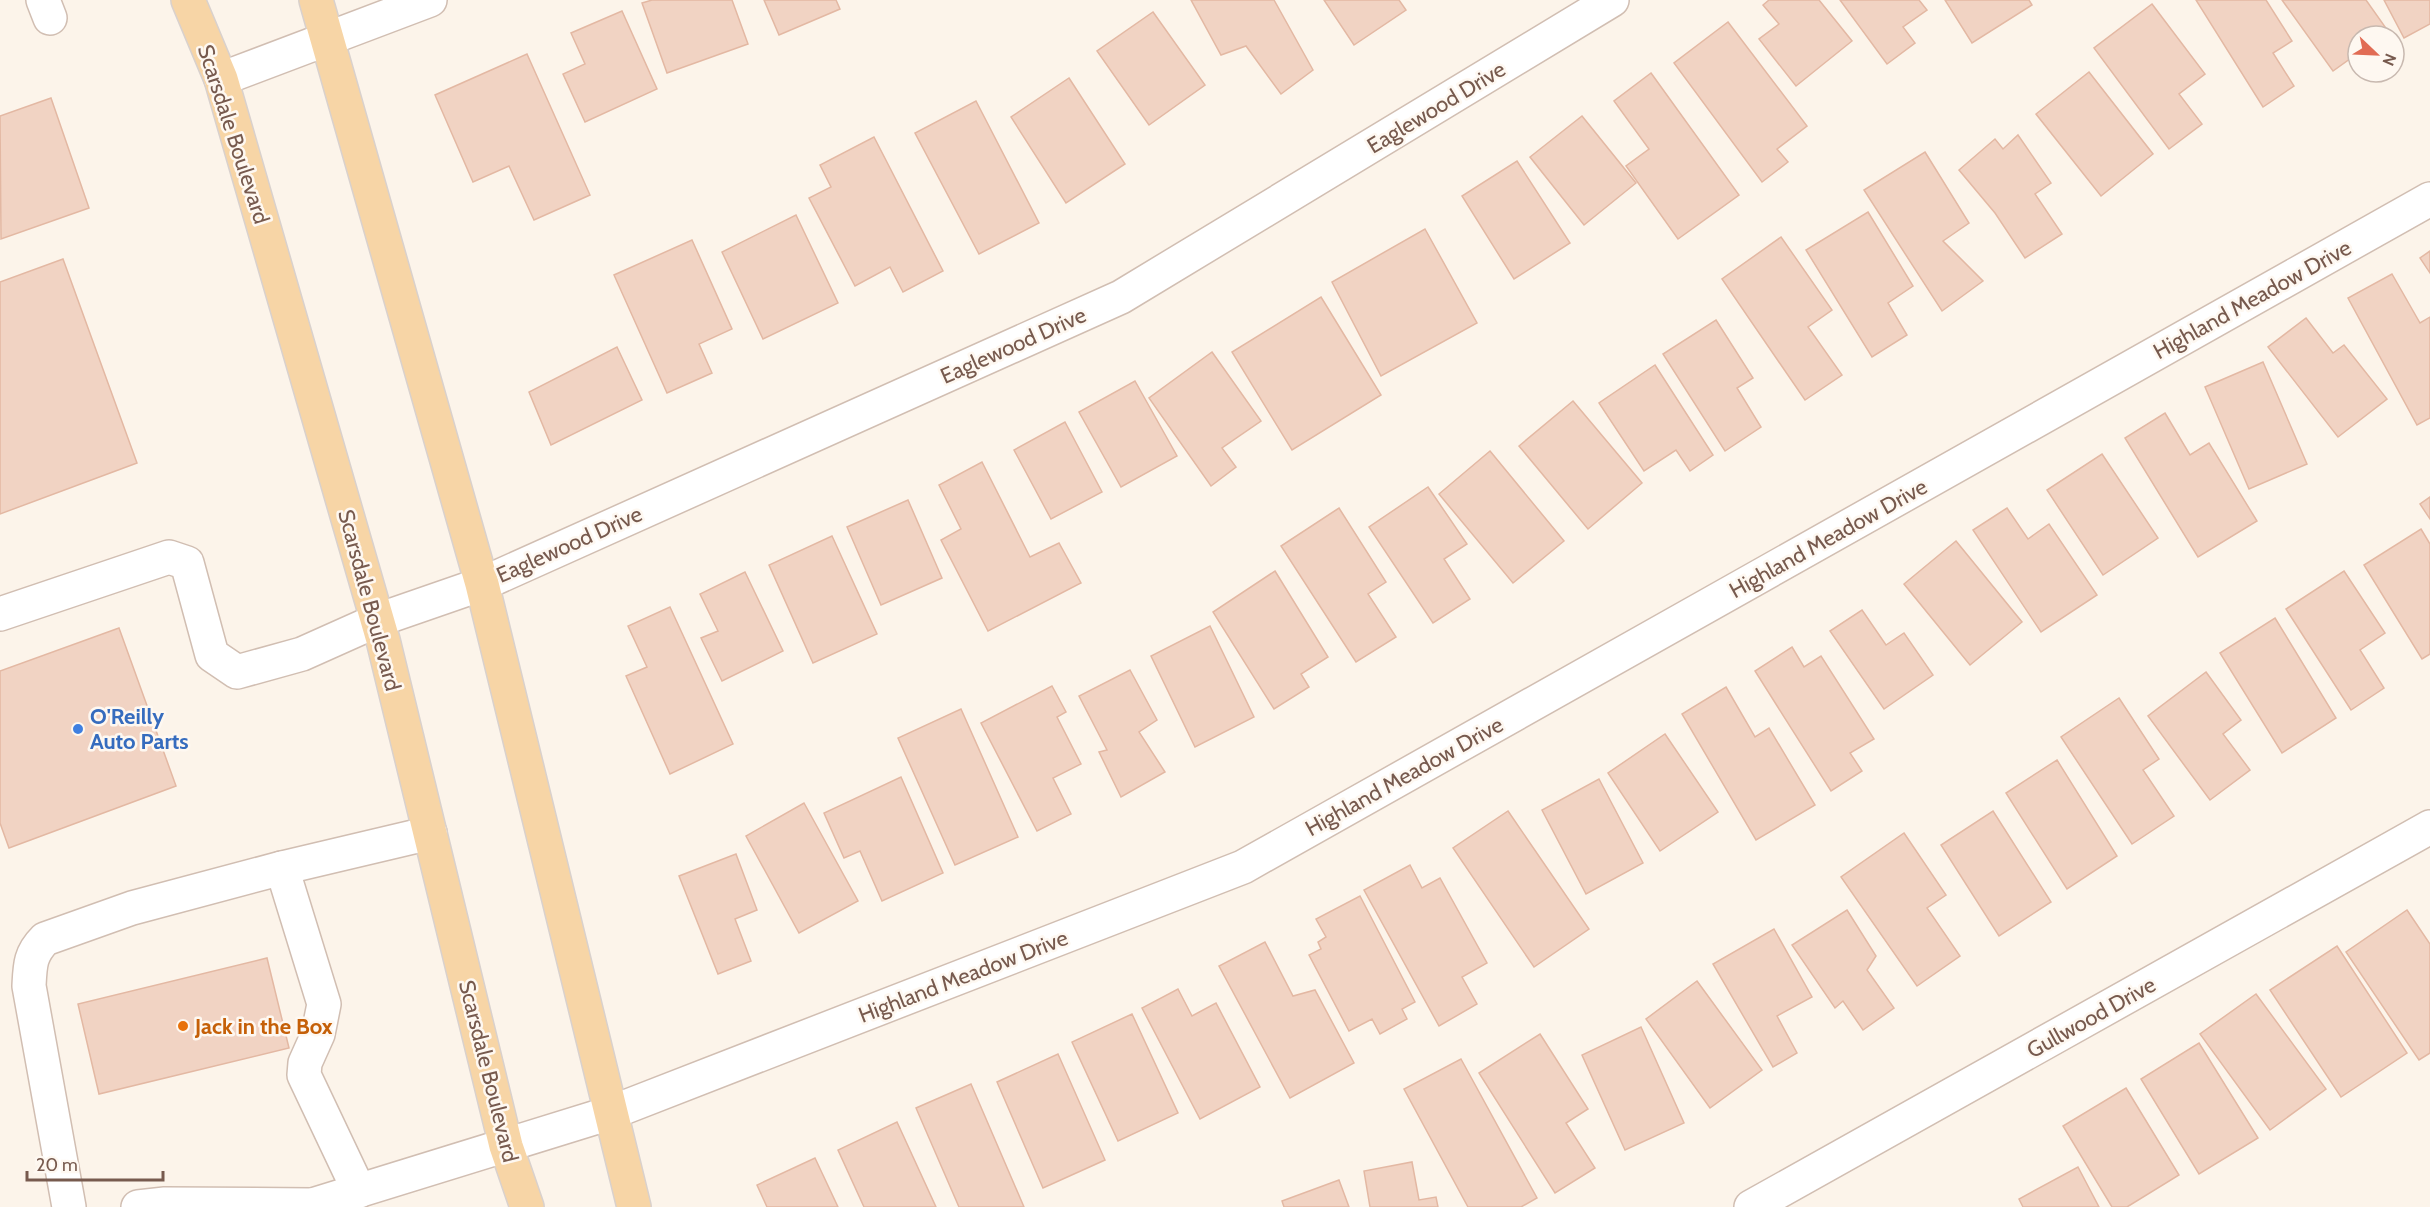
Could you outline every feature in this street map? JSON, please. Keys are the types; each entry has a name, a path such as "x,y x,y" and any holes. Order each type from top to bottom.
{"main road":[{"name":"Scarsdale Boulevard","path":"188,0 221,79 378,620 506,1146 527,1207"},
{"path":"316,0 482,584 634,1207"}],"street":[{"path":"221,79 430,0"},
{"name":"Eaglewood Drive","path":"0,614 168,557 187,563 212,655 237,672 302,654 378,620 482,584 1121,297 1612,0"},
{"name":"Highland Meadow Drive","path":"138,1207 165,1204 309,1206 506,1146 610,1113 1243,867 2430,199"},
{"name":"Gullwood Drive","path":"1751,1207 2430,827"},
{"path":"69,1207 29,986 30,959 45,939 132,908 282,868 430,833"},
{"path":"282,868 324,1004 318,1034 305,1063 304,1075 359,1191"}],"building":[{"path":"652,0 732,0 748,44 667,73 642,3"},
{"path":"764,0 836,0 840,9 779,35"},
{"path":"1191,0 1274,0 1313,70 1281,94 1246,46 1221,55"},
{"path":"1324,0 1399,0 1406,10 1354,45"},
{"path":"1769,0 1819,0 1852,41 1796,86 1759,39 1779,24 1763,5"},
{"path":"1840,0 1919,0 1927,10 1903,27 1915,43 1887,64"},
{"path":"1945,0 2029,0 2032,5 1972,43"},
{"path":"2196,0 2266,0 2292,41 2273,53 2294,86 2263,107"},
{"path":"2282,0 2366,0 2383,24 2346,24 2346,62 2333,71"},
{"path":"2384,0 2430,0 2430,24 2406,37 2406,24 2397,24"},
{"path":"2152,4 2205,74 2179,94 2202,124 2169,149 2094,48"},
{"path":"622,11 657,89 585,122 563,74 585,64 571,33"},
{"path":"1153,12 1205,85 1149,125 1097,51"},
{"path":"1728,22 1807,126 1777,149 1788,162 1762,182 1674,63"},
{"path":"527,54 590,195 534,220 509,166 473,182 435,95"},
{"path":"2089,72 2153,154 2101,196 2036,114"},
{"path":"1651,73 1739,195 1678,239 1626,166 1649,149 1614,101"},
{"path":"1069,78 1125,164 1066,203 1011,117"},
{"path":"51,98 89,208 1,239 0,116"},
{"path":"976,101 1039,223 979,254 915,133"},
{"path":"1582,116 1636,183 1584,225 1530,157"},
{"path":"2018,135 2051,183 2035,194 2062,234 2025,258 1995,213 1959,170 1995,139 2003,149"},
{"path":"874,137 943,271 903,292 890,267 855,286 809,198 831,187 820,165"},
{"path":"1925,152 1969,223 1943,241 1983,281 1942,311 1864,190"},
{"path":"1517,161 1570,243 1514,279 1462,196"},
{"path":"1868,212 1913,286 1888,303 1907,335 1872,357 1806,250"},
{"path":"796,215 838,303 763,339 722,252"},
{"path":"1425,229 1477,323 1381,376 1332,282"},
{"path":"1781,237 1832,310 1808,327 1842,375 1805,400 1722,279"},
{"path":"692,240 732,329 699,344 712,373 667,393 614,275"},
{"path":"2430,251 2430,273 2420,258"},
{"path":"63,259 137,463 0,514 0,282"},
{"path":"2392,274 2420,323 2430,317 2430,418 2417,425 2348,298"},
{"path":"1321,297 1381,395 1292,450 1232,352"},
{"path":"2306,318 2333,353 2344,345 2387,399 2338,437 2268,347"},
{"path":"1716,320 1753,378 1737,388 1761,427 1725,451 1663,354"},
{"path":"617,347 642,400 551,445 529,392"},
{"path":"1212,352 1261,421 1222,448 1236,467 1211,486 1149,398"},
{"path":"2263,362 2307,464 2249,489 2205,387"},
{"path":"1655,365 1713,455 1690,471 1676,450 1644,471 1599,403"},
{"path":"1135,381 1177,456 1121,487 1079,412"},
{"path":"1573,401 1642,483 1588,529 1519,446"},
{"path":"2165,413 2190,455 2209,443 2257,521 2198,557 2125,438"},
{"path":"1065,422 1102,492 1051,519 1014,450"},
{"path":"1490,451 1564,541 1513,583 1439,494"},
{"path":"2102,454 2158,538 2103,575 2047,490"},
{"path":"982,462 1030,557 1059,543 1081,583 988,631 941,540 961,529 939,485"},
{"path":"1428,487 1467,544 1444,559 1470,599 1433,623 1369,527"},
{"path":"2430,497 2430,519 2420,504"},
{"path":"908,500 942,578 881,605 847,527"},
{"path":"1339,508 1386,582 1368,594 1396,637 1356,662 1281,546"},
{"path":"2007,508 2028,539 2049,524 2097,595 2041,632 1973,530"},
{"path":"2421,529 2430,544 2430,654 2422,659 2364,565"},
{"path":"832,536 877,634 813,663 769,565"},
{"path":"1956,541 2022,622 1970,665 1904,584"},
{"path":"1275,571 1328,657 1301,674 1309,687 1274,709 1213,612"},
{"path":"2344,571 2385,633 2360,650 2384,688 2351,710 2286,609"},
{"path":"745,572 783,651 722,681 701,638 718,631 700,594"},
{"path":"670,607 733,744 670,774 626,676 647,667 628,626"},
{"path":"1862,610 1886,645 1904,633 1933,675 1884,709 1830,631"},
{"path":"2275,618 2336,718 2282,753 2220,653"},
{"path":"1210,626 1254,717 1195,747 1151,656"},
{"name":"O'Reilly Auto Parts","path":"119,628 176,786 9,848 0,823 0,671"},
{"path":"1792,647 1804,667 1821,656 1874,739 1850,753 1862,771 1831,791 1755,671"},
{"path":"1130,670 1157,720 1139,732 1165,772 1121,797 1099,752 1107,750 1079,696"},
{"path":"2206,672 2241,720 2223,734 2250,770 2210,800 2148,716"},
{"path":"1052,686 1066,712 1057,717 1081,764 1053,778 1071,814 1037,831 981,723"},
{"path":"1726,687 1755,737 1769,728 1815,805 1756,840 1682,714"},
{"path":"2119,698 2159,759 2143,770 2174,816 2132,844 2061,737"},
{"path":"961,709 1018,837 955,865 898,738"},
{"path":"1665,734 1718,812 1660,851 1608,773"},
{"path":"2057,760 2117,856 2067,889 2006,793"},
{"path":"901,777 943,873 882,901 860,851 844,858 824,813"},
{"path":"1599,779 1643,863 1586,894 1542,810"},
{"path":"804,803 858,901 799,933 746,836"},
{"path":"1508,811 1589,929 1534,967 1453,848"},
{"path":"1993,811 2051,902 1999,936 1941,845"},
{"path":"1904,833 1946,895 1927,908 1960,956 1917,986 1841,877"},
{"path":"736,854 757,910 735,919 751,961 718,974 679,876"},
{"path":"1410,865 1422,888 1440,878 1487,963 1462,977 1477,1004 1439,1026 1364,890"},
{"path":"1360,896 1415,1002 1402,1009 1407,1019 1380,1034 1372,1019 1349,1031 1309,955 1321,949 1318,942 1326,937 1316,919"},
{"path":"1847,910 1876,956 1867,970 1894,1008 1863,1030 1843,1001 1835,1008 1792,945"},
{"path":"2407,910 2430,944 2430,1053 2419,1060 2346,952"},
{"path":"1774,929 1812,997 1777,1016 1797,1053 1773,1067 1713,964"},
{"path":"1265,942 1293,996 1315,990 1354,1063 1290,1098 1219,966"},
{"path":"2337,946 2407,1053 2341,1097 2270,990"},
{"name":"Jack in the Box","path":"267,958 289,1048 99,1094 78,1004"},
{"path":"1697,981 1762,1070 1710,1108 1646,1019"},
{"path":"1178,989 1192,1016 1216,1003 1260,1087 1200,1119 1142,1008"},
{"path":"2256,994 2326,1089 2270,1130 2200,1034"},
{"path":"1132,1014 1178,1113 1118,1141 1072,1042"},
{"path":"1641,1027 1684,1123 1625,1150 1582,1055"},
{"path":"1540,1034 1588,1109 1566,1123 1595,1168 1555,1193 1479,1073"},
{"path":"2199,1043 2258,1138 2199,1174 2141,1079"},
{"path":"1058,1054 1105,1160 1043,1188 997,1082"},
{"path":"1461,1059 1537,1198 1521,1207 1468,1207 1404,1089"},
{"path":"971,1084 1024,1207 959,1207 916,1108"},
{"path":"2126,1088 2179,1175 2127,1207 2112,1207 2063,1126"},
{"path":"897,1122 936,1207 864,1207 838,1150"},
{"path":"815,1158 838,1207 767,1207 757,1185"},
{"path":"1412,1162 1419,1200 1436,1197 1438,1207 1370,1207 1364,1171"},
{"path":"2078,1167 2099,1207 2023,1207 2019,1199"},
{"path":"1339,1180 1349,1207 1284,1207 1282,1201"}],"place":[{"name":"O'Reilly Auto Parts","path":"78,729"},
{"name":"Jack in the Box","path":"183,1026"}]}
